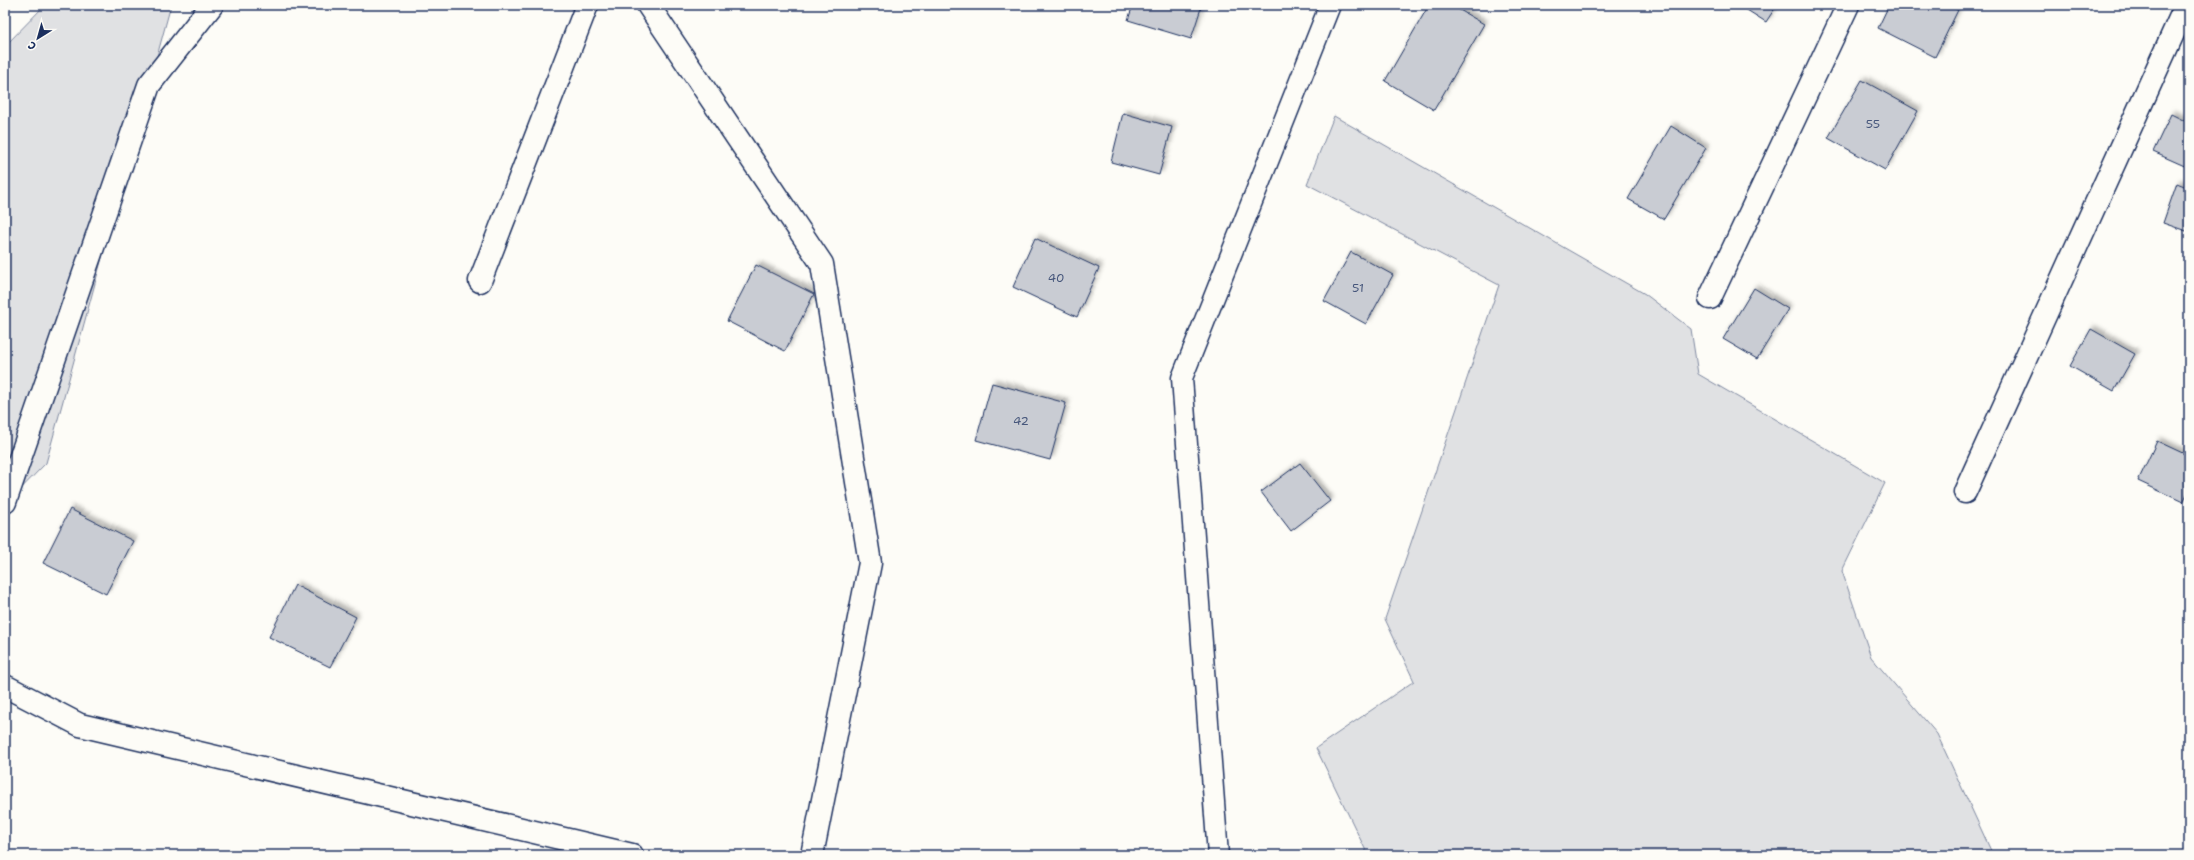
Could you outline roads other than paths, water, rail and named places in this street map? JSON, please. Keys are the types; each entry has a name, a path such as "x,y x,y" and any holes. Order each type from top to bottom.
{"street":[{"path":"5,502 149,85 212,5"},
{"path":"480,281 587,5"},
{"path":"648,5 822,264 870,563 812,855"},
{"path":"1710,298 1848,5"},
{"path":"1965,492 2186,5"},
{"path":"5,686 80,725 632,855"}],"lane":[{"path":"1218,855 1182,378 1330,5"}]}
